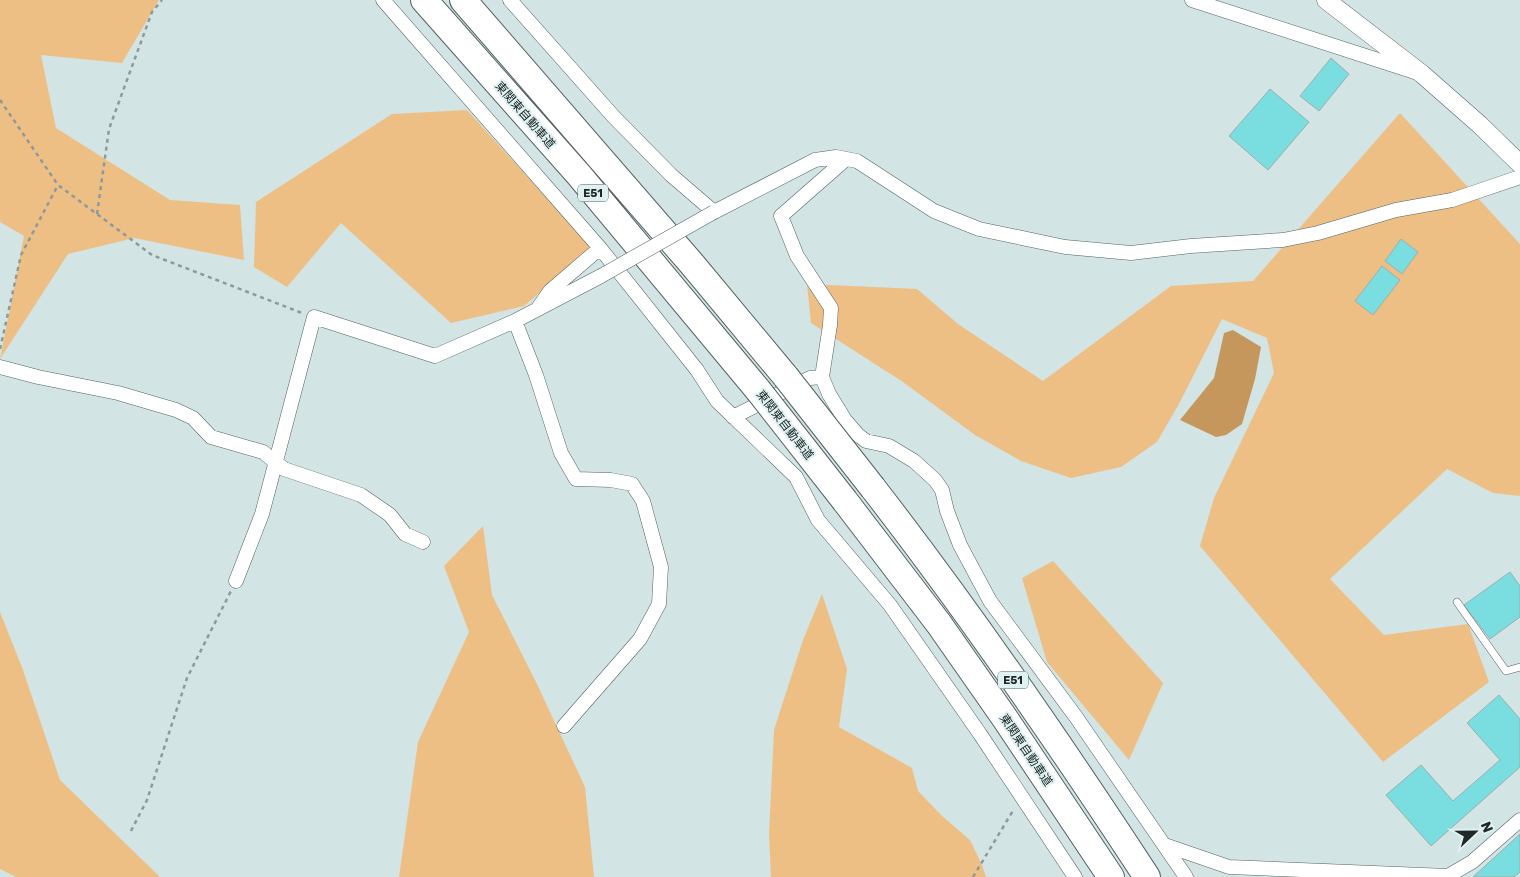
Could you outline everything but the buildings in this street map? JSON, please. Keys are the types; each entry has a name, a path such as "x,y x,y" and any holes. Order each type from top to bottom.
{"highway":[{"name":"東関東自動車道","path":"424,0 585,183 758,390 939,624 1112,877"},
{"name":"E51","path":"464,0 680,249 786,377 873,488 969,617 1147,877"}],"street":[{"path":"383,0 600,248 697,370 717,401 796,477 818,520 890,605 1075,877"},
{"path":"510,0 613,116 671,175 714,212"},
{"path":"1192,0 1422,74"},
{"path":"1326,0 1422,74 1480,125 1520,164"},
{"path":"1340,0 1382,45"},
{"path":"236,581 262,514 274,462 314,317 435,356 515,321 601,276 714,212 815,160 836,158 857,161 934,210 979,229 1065,247 1131,253 1191,246 1282,240 1318,233 1396,210 1452,200 1520,177"},
{"path":"846,159 781,216 797,256 831,308 822,377 829,394 858,435 866,441 889,446 914,461 935,480 942,490 947,511 960,545 990,601 1076,717 1186,877"},
{"path":"538,308 550,291 600,248"},
{"path":"515,321 536,375 562,453 576,479 611,480 632,484 643,501 661,567 659,604 640,639 564,726"},
{"path":"0,366 38,377 118,393 176,410 193,418 211,437 263,452 284,469 361,495 390,515 405,534 423,542"},
{"path":"733,417 810,378 822,377"},
{"path":"1165,845 1229,867 1448,876 1472,862 1520,820"}],"lane":[{"path":"1457,602 1506,671 1520,667"}],"path":[{"path":"97,215 108,129 152,12 162,0"},
{"path":"0,100 58,185 152,255 314,317"},
{"path":"0,349 21,255 58,185"},
{"path":"131,831 147,800 187,678 236,581"},
{"path":"973,877 1010,813 1023,798"}],"shaded area":[{"path":"0,0 159,0 122,63 41,55 56,128 170,200 240,205 244,260 134,238 68,254 0,359 24,236 0,222"},
{"path":"467,110 592,248 524,306 451,323 341,223 287,287 254,267 256,202 392,114"},
{"path":"1400,113 1520,244 1520,496 1493,493 1447,469 1330,579 1384,635 1468,624 1489,682 1383,762 1200,546 1214,498 1274,373 1267,338 1222,319 1180,402 1157,442 1121,467 1071,478 1021,461 975,435 903,382 811,323 807,284 917,289 958,324 1043,381 1171,286 1253,281"},
{"path":"1233,330 1261,347 1255,379 1242,424 1226,435 1216,437 1180,420 1214,378 1224,333"},
{"path":"483,526 492,595 536,682 585,787 594,877 399,877 418,742 469,632 444,566"},
{"path":"1053,561 1163,683 1129,760 1047,662 1022,578"},
{"path":"822,594 847,669 839,727 912,768 918,791 942,816 970,840 986,877 771,877 769,835 774,730 803,640"},
{"path":"0,612 23,670 60,780 160,877 16,877 0,869"}]}
